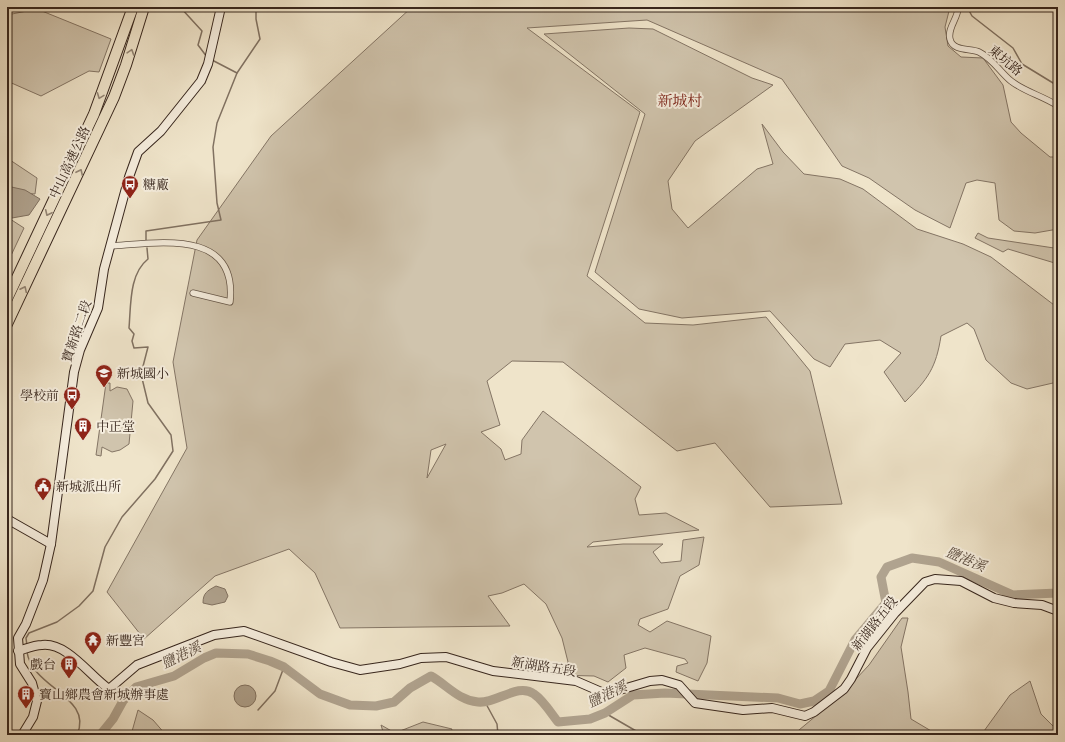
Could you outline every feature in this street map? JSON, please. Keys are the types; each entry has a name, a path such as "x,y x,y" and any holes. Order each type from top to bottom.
{"highway":[{"name":"中山高速公路","path":"7,298 94,114 133,7"},
{"name":"中山高速公路","path":"7,324 114,97 126,65 144,7"}],"street":[{"name":"寶新路二段","path":"25,733 33,717 37,701 32,683 20,664 18,638 26,624 43,580 51,544 74,372 80,350 98,308 104,270 129,177 138,152 160,131 201,81 208,64 221,7"},
{"name":"東坑路","path":"958,7 958,11 953,20 950,32 950,39 953,45 959,48 978,51 993,62 1011,81 1058,106"},
{"path":"111,246 176,242 198,247 216,255 224,264 231,288 230,302 193,293"},
{"path":"7,519 51,544"},
{"name":"新湖路五段","path":"18,651 33,647 51,645 73,657 97,681 109,689 137,665 214,635 244,631 331,662 360,670 400,664 422,658 446,657 493,671 576,681 606,694 650,681 662,680 672,682 685,690 695,703 743,710 772,708 805,716 814,712 844,689 851,679 867,648 900,607 925,582 935,579 961,581 994,598 1014,603 1042,605 1058,611"}],"shaded area":[{"path":"412,7 950,7 945,27 948,46 961,57 983,58 1003,85 1011,122 1021,133 1050,157 1058,157 1058,229 1035,233 1014,231 999,220 995,183 977,180 966,183 950,228 915,210 869,178 842,166 782,79 647,20 527,28 640,112 587,276 645,323 693,325 766,317 810,371 842,504 770,507 715,443 677,451 563,362 512,361 487,381 500,425 481,432 501,449 505,460 521,454 522,440 543,411 641,487 635,499 639,515 666,513 699,530 593,542 587,547 623,544 663,544 653,552 661,563 681,561 683,540 704,537 699,565 680,576 668,609 640,619 638,625 650,632 667,621 711,636 707,663 698,681 676,672 677,666 688,663 685,659 645,648 624,655 626,668 608,682 594,676 555,675 568,662 562,638 546,604 524,584 502,593 488,596 510,626 340,628 315,573 289,549 215,576 144,639 107,592 187,448 173,362 197,240 271,136","holes":["446,444 427,478 431,450"]},
{"path":"37,9 111,39 99,72 89,71 41,96 7,81 7,15"},
{"path":"629,28 653,29 752,78 773,85 695,141 668,181 672,209 688,228 757,169 773,164 762,124 783,152 804,174 840,179 863,189 917,229 963,244 991,257 1058,308 1058,387 1053,383 1027,389 1011,383 986,360 974,329 967,323 941,336 936,357 930,372 920,386 905,402 884,372 901,353 880,340 845,344 830,367 814,359 770,311 682,318 639,309 595,272 645,114 544,34"},
{"path":"7,158 37,178 35,194 7,191"},
{"path":"7,186 25,190 40,199 29,215 12,218 7,216"},
{"path":"7,217 24,228 7,264"},
{"path":"978,233 988,238 1054,248 1058,250 1058,264 1008,249 1003,252 975,238"},
{"path":"106,383 110,383 110,391 117,387 127,389 133,401 129,444 120,450 112,452 102,447 101,456 96,455"},
{"path":"216,586 225,589 228,596 225,602 212,605 203,603 206,593"},
{"path":"902,618 908,618 901,647 911,719 938,735 793,735 841,695 869,665"},
{"path":"1030,681 1041,714 1058,731 1058,735 972,735 984,731 1010,695"},
{"path":"245,685 253,688 256,696 253,704 245,707 237,704 234,696 237,688"},
{"path":"138,710 153,720 166,735 131,735"},
{"path":"423,722 452,729 450,735 384,735 381,725 395,733"}],"waterway":[{"path":"180,7 202,31 198,45 207,57"},
{"path":"146,240 146,231 221,220 217,203 213,147 217,123 237,73 260,39 256,19 256,7"},
{"path":"967,7 972,16 1013,48 1022,64 1058,86"},
{"path":"212,60 237,73"},
{"path":"27,646 26,638 29,633 57,622 79,606 93,591 105,547 122,517 155,479 173,451 171,435 148,403 141,374 148,347 134,348 132,341 134,334 129,328 134,281 142,265 148,259 147,248"},
{"name":"鹽港溪","path":"100,735 113,719 123,701 136,687 174,676 204,658 216,653 248,654 270,661 284,667 320,694 350,705 376,706 394,702 410,688 431,676 459,695 471,701 485,702 521,690 528,691 541,700 558,722 590,719 605,713 633,695 665,693 778,698 800,704 814,701 829,691 855,640 886,603 881,577 887,567 912,558 939,562 1013,595 1058,593"},
{"path":"27,652 31,664 39,675 70,702 77,711 80,722 77,735"},
{"path":"258,710 275,691 284,667"},
{"path":"485,702 497,724 498,735"},
{"path":"605,713 643,735"}],"place":[{"name":"糖廠","path":"130,199"},
{"name":"新城國小","path":"104,388"},
{"name":"學校前","path":"72,410"},
{"name":"中正堂","path":"83,441"},
{"name":"新城派出所","path":"43,501"},
{"name":"新豐宮","path":"93,655"},
{"name":"戲台","path":"69,679"},
{"name":"寶山鄉農會新城辦事處","path":"26,709"}],"district":[{"name":"新城村","path":"680,101"}]}
